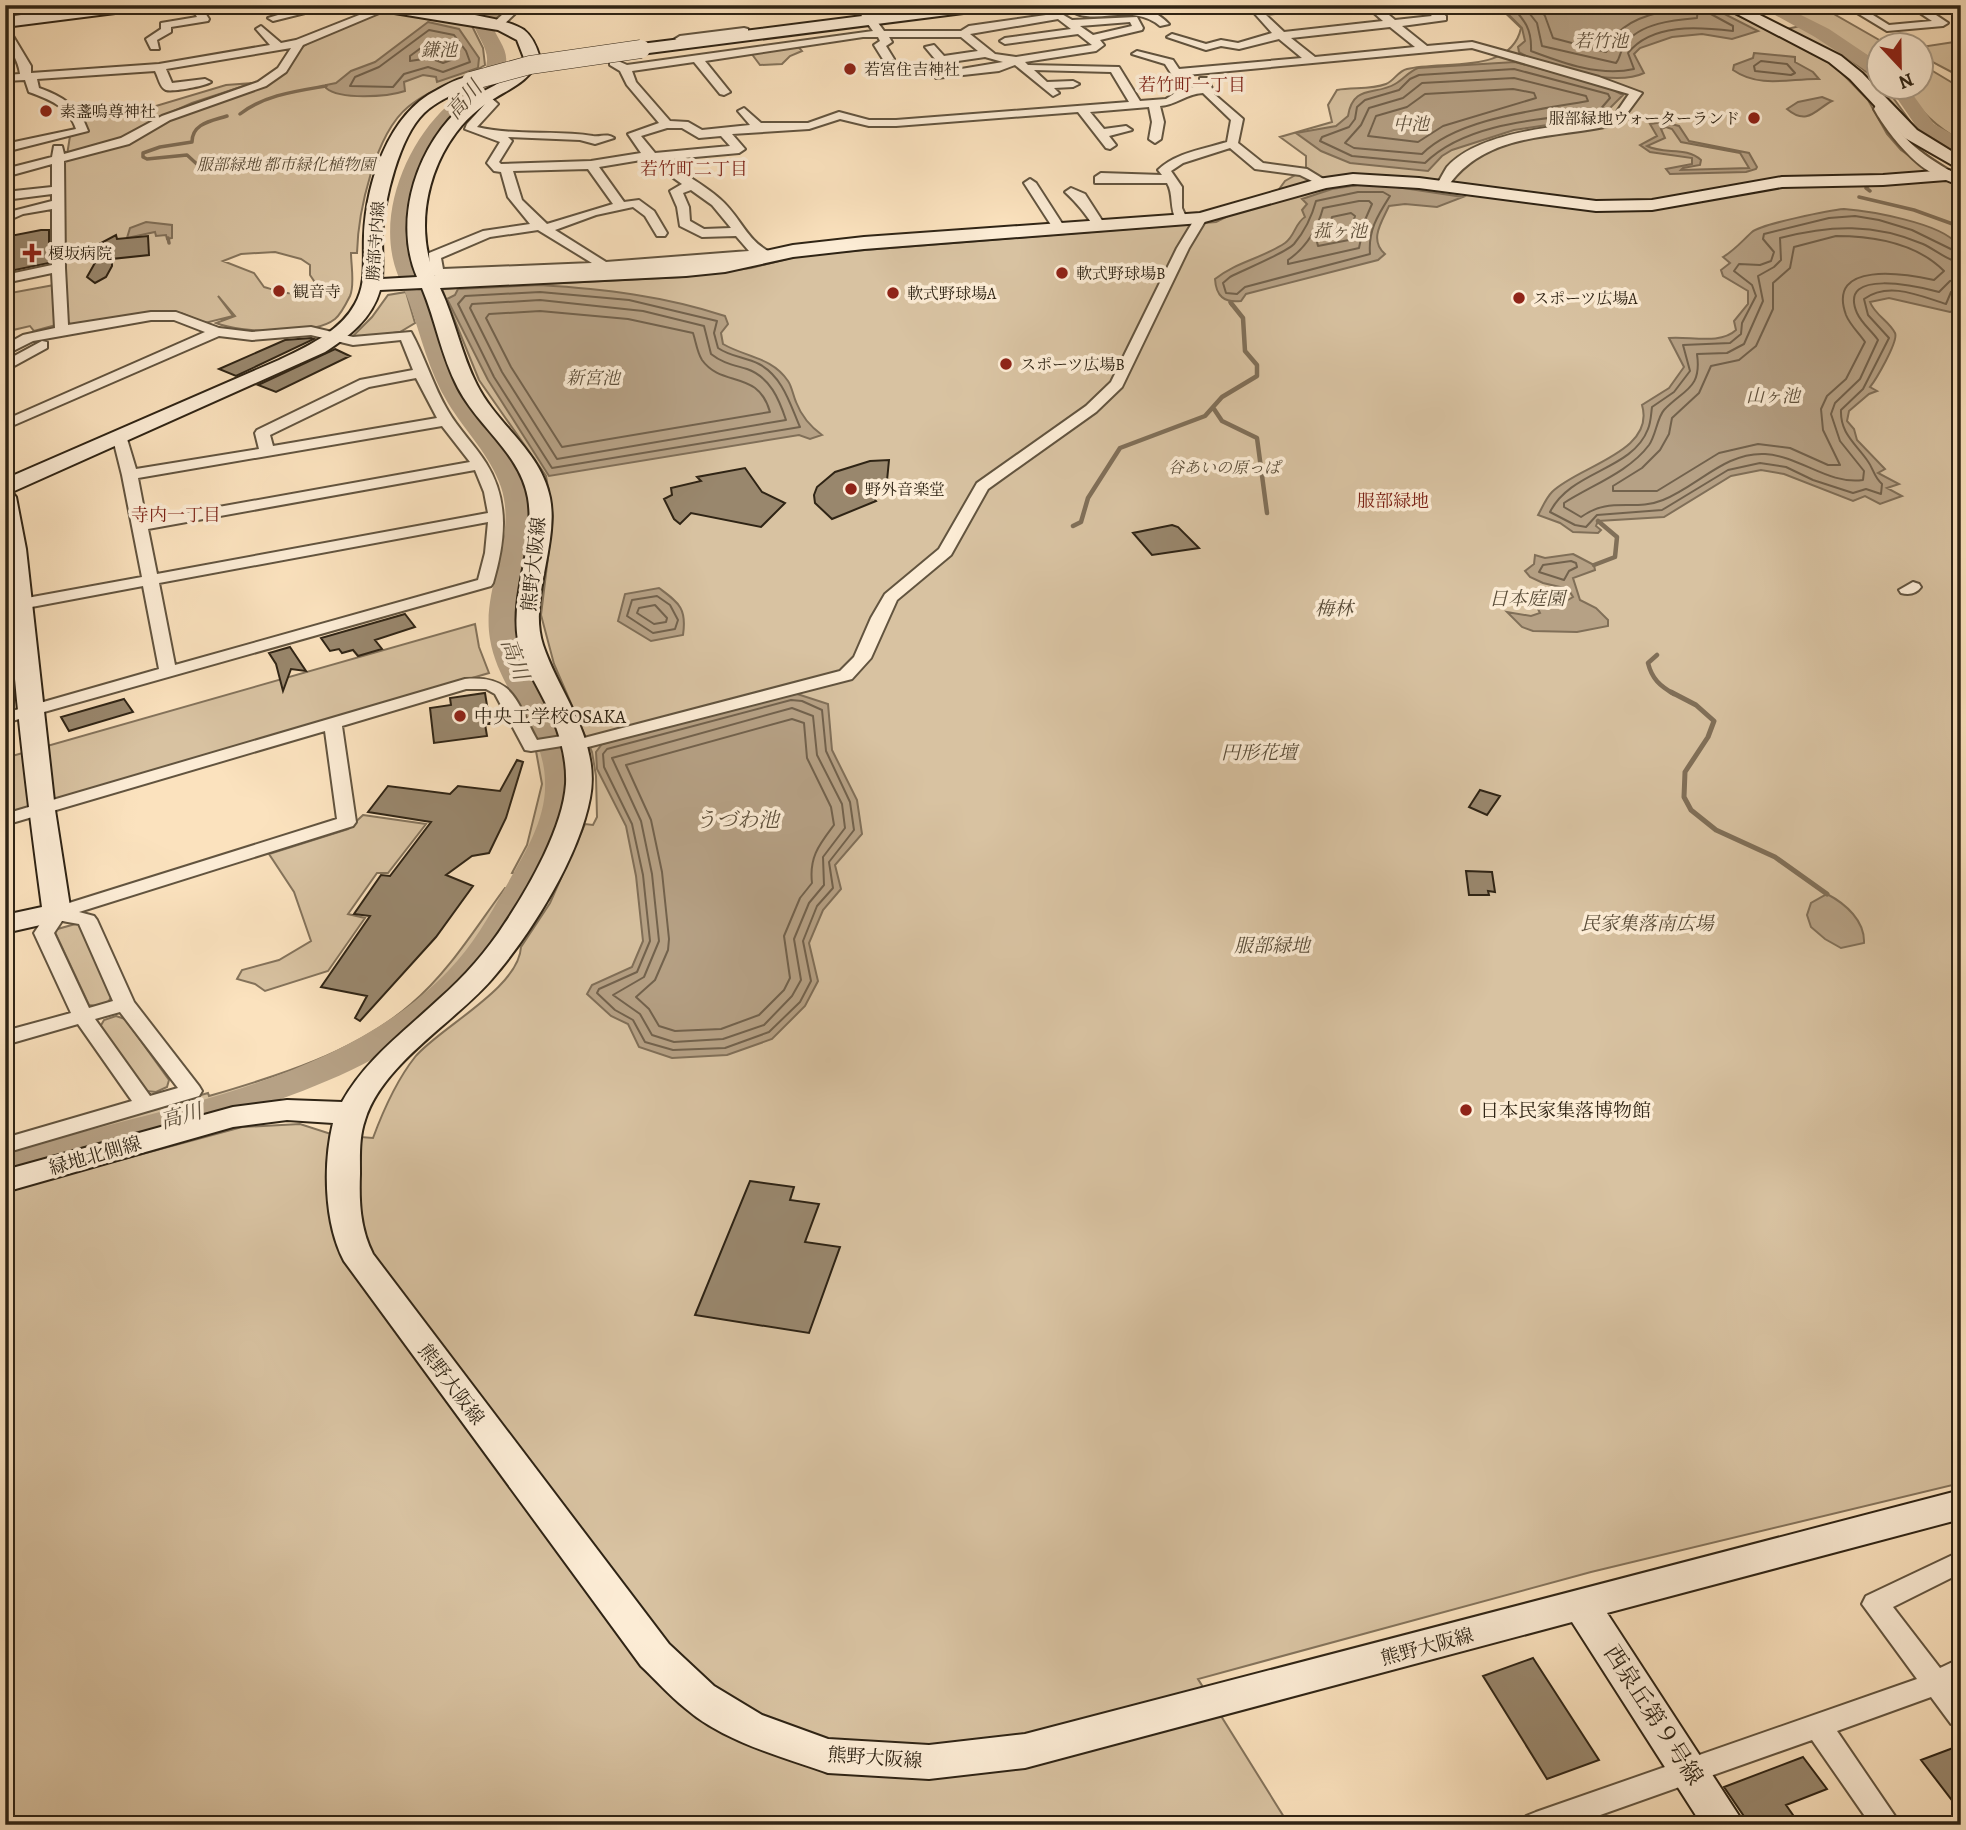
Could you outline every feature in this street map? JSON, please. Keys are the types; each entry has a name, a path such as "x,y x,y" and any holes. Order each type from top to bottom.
{"street":[{"path":"5,22 136,5"},
{"path":"859,5 884,38 900,45"},
{"name":"勝部寺内線","path":"5,487 120,439 310,352 335,336 357,316 382,284 374,212 379,191 408,122 431,100 478,90 530,65 801,27 987,5"},
{"path":"914,34 978,17 1070,5 1080,13 1144,7 1158,16 1164,24"},
{"path":"1256,8 1325,5"},
{"path":"1370,5 1424,49"},
{"path":"1172,37 1206,47 1221,43 1239,47 1283,35 1442,18 1424,5"},
{"path":"1727,5 1827,54 1851,71 1922,143 1957,174"},
{"path":"1849,5 1887,28 1943,23 1913,5"},
{"path":"273,18 320,6 341,10"},
{"path":"5,78 159,67 299,43 384,7 496,19 525,36 530,63"},
{"path":"1256,8 1271,27 1312,60"},
{"path":"155,47 151,39 167,30 165,25 200,12"},
{"path":"964,34 969,29 1060,16 1075,27 1107,60"},
{"path":"988,53 941,60 933,65 940,75 999,68 1138,29 1133,19 1006,41"},
{"path":"1005,24 1024,39"},
{"path":"530,63 713,35 801,27"},
{"path":"530,63 608,57 801,27"},
{"path":"261,29 278,46"},
{"path":"5,148 82,131 79,117 71,108 33,90 33,82 6,32"},
{"path":"625,69 745,53 792,42 914,34 964,34 992,57 1020,63 1115,69 1136,103"},
{"path":"839,47 870,43 884,38"},
{"path":"884,38 879,45 888,55 888,60"},
{"path":"8,170 58,160 125,141 166,118 262,84 282,70 299,43"},
{"path":"930,47 941,60"},
{"path":"1137,54 1169,62 1176,74 1424,49 1483,47 1636,93 1618,118 1609,123 1526,135 1505,141 1452,166 1442,186"},
{"path":"608,57 625,69 631,83 667,125"},
{"path":"697,58 724,92"},
{"name":"熊野大阪線","path":"530,63 513,84 478,90 473,104 446,136 422,186 415,227 420,260 462,376 479,405 510,441 534,480 540,508 527,609 527,629 560,743 579,778 572,817 542,886 516,931 467,990 378,1069 351,1113 345,1149 343,1215 350,1244 360,1261 655,1655 700,1698 748,1727 828,1756 929,1762 1025,1751 1961,1504"},
{"path":"1020,63 1049,89 1073,84"},
{"path":"159,67 168,87 205,82"},
{"path":"1201,72 1206,89 1237,119 1232,144"},
{"path":"478,90 492,103 471,125 471,129 498,133 581,136 594,140 634,134 667,125 684,124 699,134 725,133 758,127 809,126 839,115 869,123 896,123 1170,102 1185,91 1206,89"},
{"path":"1153,102 1158,122 1155,139"},
{"path":"1082,108 1111,145"},
{"path":"744,111 758,127"},
{"path":"1101,133 1126,130"},
{"path":"498,133 506,141 493,163 507,169 591,165 650,156 739,149 725,133"},
{"path":"634,134 650,156 694,184 719,205 750,248 763,255"},
{"path":"57,136 58,268 62,330"},
{"path":"608,138 623,159"},
{"path":"1232,144 1259,166 1303,172 1324,183"},
{"path":"1181,219 1176,208 1175,187 1164,170 1170,164 1232,144"},
{"path":"591,165 620,205"},
{"path":"507,169 516,200 543,227 570,241 605,267"},
{"path":"382,284 523,275 763,255 864,243 1201,218 1324,183 1383,179 1554,202 1635,205 1663,203 1771,184 1957,174"},
{"path":"1099,180 1101,177 1168,179"},
{"path":"1030,183 1059,228"},
{"path":"665,212 682,207 676,191 694,184"},
{"path":"5,196 57,190"},
{"path":"1071,192 1082,197 1099,225"},
{"path":"741,232 702,233 665,212 638,203 620,205 543,227 487,234 433,256 437,273 523,275 686,270 763,255"},
{"path":"5,218 20,211 57,204"},
{"path":"661,233 665,212"},
{"path":"5,820 42,805 333,725 465,684 481,682 502,691 531,747 584,743 846,675 859,665 878,618 892,596 944,553 960,531 970,503 982,486 1091,409 1117,384 1183,248 1201,218"},
{"path":"5,279 58,268"},
{"path":"5,351 28,338 151,316 176,316 217,332 252,336 311,331 353,341 406,335 420,373 446,421 480,465 489,485 497,516 493,558 485,583 5,719"},
{"path":"5,367 62,330"},
{"path":"5,425 217,332"},
{"path":"267,452 262,433 365,383 420,373"},
{"path":"130,475 446,421"},
{"path":"120,439 130,475 168,673"},
{"path":"139,526 480,465"},
{"path":"5,497 13,606 32,712 57,914 44,933 84,1018 146,1106"},
{"path":"13,606 497,516"},
{"path":"5,924 57,914 347,822 333,725"},
{"path":"5,1146 192,1091 125,1004 87,920 57,914"},
{"path":"5,1038 84,1018 125,1004"},
{"name":"緑地北側線","path":"5,1181 233,1117 287,1110 351,1113"},
{"path":"1961,1561 1875,1604 1961,1716"},
{"name":"西泉丘第９号線","path":"1582,1606 1725,1825"},
{"path":"1552,1822 1689,1769 1937,1684 1961,1669"},
{"path":"1817,1725 1888,1825"}],"green space":[{"name":"服部緑地","path":"1497,5 1716,5 1802,46 1836,67 1864,96 1864,102 1869,102 1887,134 1901,150 1927,168 1961,184 1961,1483 1591,1572 1198,1679 1289,1825 5,1825 5,1191 242,1127 300,1124 334,1135 373,1138 391,1096 415,1057 493,992 507,977 517,962 521,947 550,903 585,824 593,825 597,817 596,776 592,752 554,664 541,615 553,516 546,476 479,380 442,289 682,277 751,268 803,255 1216,222 1277,192 1285,181 1306,169 1306,156 1280,137 1332,122 1328,105 1337,90 1380,86 1389,83 1407,69 1490,59 1504,53 1515,43 1521,28"},
{"path":"1774,5 1818,5 1865,32 1864,54 1813,23"},
{"name":"服部緑地 都市緑化植物園","path":"385,11 471,24 483,48 485,65 417,100 396,119 386,135 370,175 357,253 351,253 353,281 350,296 337,317 311,328 277,331 242,329 216,323 235,316 218,296 233,316 205,323 181,313 152,313 75,325 67,323 63,161 126,142 167,119 265,85 288,70 299,49","holes":["275,252 301,259 310,265 310,275 316,284 296,293 264,287 254,273 223,261 241,254"]},
{"path":"1800,26 1837,49 1864,70 1864,78 1846,61 1787,29"},
{"path":"1961,41 1961,77 1934,63 1934,45"},
{"path":"795,43 802,51 790,56 782,64 760,65 751,53"},
{"path":"1934,72 1961,88 1961,141 1944,130 1916,102 1934,102"},
{"path":"253,83 192,103 156,119 118,141 67,155 70,136 87,131 81,112 102,108 136,112 226,85"},
{"path":"1890,102 1896,102 1910,121"},
{"path":"54,285 56,325 34,331 30,326 13,330 5,319 5,294"},
{"path":"406,292 415,323 400,332 356,338 353,336 372,317 388,295"},
{"path":"475,624 479,647 489,673 5,815 5,758"},
{"path":"549,749 556,781 554,806 541,842 524,875 512,873 527,845 542,784 536,751"},
{"path":"363,815 426,824 388,873 377,873 348,914 365,918 328,971 265,991 255,984 237,979 242,970 279,960 311,941 294,892 269,854 348,829"},
{"path":"505,888 516,890 485,940 449,986 402,1024 351,1054 296,1078 239,1098 5,1161 5,1151 262,1080 341,1049 366,1036 411,1004 438,978"},
{"path":"79,923 112,996 108,1002 97,1006 89,1005 54,930"},
{"path":"116,1016 125,1019 169,1080 167,1087 156,1092 146,1091 100,1027 104,1020"}],"water":[{"name":"若竹池","path":"1499,5 1707,5 1758,31 1732,39 1702,34 1672,37 1640,48 1634,54 1644,73 1632,77 1599,77 1545,64 1519,52 1518,47 1525,41 1522,28"},
{"name":"鎌池","path":"428,22 459,29 479,58 478,68 437,82 436,77 423,75 404,82 405,91 387,95 352,96 326,88 326,85 336,83 351,71 375,62"},
{"path":"1754,53 1795,57 1795,62 1813,72 1819,79 1765,81 1743,76 1733,70 1734,65 1753,58"},
{"name":"中池","path":"1515,62 1606,86 1623,95 1606,112 1605,119 1587,119 1514,130 1452,150 1428,171 1350,163 1321,151 1296,133 1336,126 1348,116 1355,99 1360,95 1387,88 1418,68"},
{"path":"1822,97 1832,101 1807,116 1794,114 1787,109 1798,102"},
{"path":"1663,122 1679,126 1689,141 1749,153 1757,167 1746,172 1670,174 1666,169 1692,164 1692,158 1650,152 1640,145 1657,136 1650,124","holes":["1661,129 1672,129 1681,142 1740,153 1749,168 1681,170 1700,165 1701,160 1689,153 1647,146 1665,138"]},
{"name":"菰ヶ池","path":"1383,185 1463,197 1437,207 1405,204 1389,206 1378,231 1378,243 1385,254 1378,260 1246,294 1241,301 1230,301 1219,294 1215,279 1288,240 1305,217 1302,210 1307,204 1302,199 1332,189"},
{"name":"山ヶ池","path":"1844,209 1887,215 1921,224 1949,237 1957,244 1961,255 1961,293 1956,297 1957,310 1950,312 1889,298 1870,302 1895,333 1895,337 1886,361 1870,387 1877,391 1869,394 1849,411 1847,421 1854,429 1857,440 1885,469 1878,473 1899,484 1887,488 1902,496 1880,504 1865,496 1853,501 1784,474 1761,470 1731,476 1664,517 1598,521 1596,526 1601,530 1598,533 1573,532 1560,523 1538,515 1552,492 1612,456 1638,435 1643,421 1642,405 1669,388 1684,367 1669,338 1713,339 1729,335 1736,330 1734,321 1748,304 1748,291 1723,276 1721,270 1730,263 1723,257 1752,232 1768,225"},
{"path":"146,222 172,225 172,238 167,239 166,235 156,236 155,232 127,238 130,228"},
{"name":"新宮池","path":"540,285 634,295 679,303 725,316 728,324 721,333 723,344 766,362 782,373 804,416 822,435 810,439 799,435 549,476 488,380 447,299 455,295 458,289"},
{"path":"1573,554 1594,565 1595,570 1573,578 1580,600 1596,608 1608,620 1608,626 1577,632 1533,631 1522,627 1507,612 1531,616 1540,613 1538,609 1559,605 1573,597 1568,589 1530,577 1525,571 1534,564 1535,555 1545,558"},
{"path":"659,588 680,607 684,618 683,635 651,641 618,621 625,594"},
{"name":"うづわ池","path":"791,692 828,704 832,750 857,800 862,834 835,865 841,889 823,910 809,943 818,981 805,1006 772,1039 727,1055 672,1058 639,1047 628,1024 611,1016 587,994 592,985 632,967 643,941 636,876 626,826 597,769 596,752 602,744"},
{"path":"1827,894 1841,903 1858,920 1864,943 1841,948 1811,927 1807,915 1811,903"}],"building":[{"name":"榎坂病院","path":"49,230 49,263 5,272 5,237"},
{"path":"116,235 117,239 148,236 149,255 112,259 112,266 106,277 95,283 87,277 96,261 97,245"},
{"path":"314,339 236,376 219,369 285,340"},
{"path":"335,349 350,356 276,392 258,385"},
{"name":"野外音楽堂","path":"889,460 886,491 870,494 876,501 832,519 815,503 817,487 835,472 870,461"},
{"path":"745,468 762,492 785,503 761,527 691,513 680,524 674,519 664,499 672,495 671,488 701,481 697,477"},
{"path":"1172,525 1178,527 1199,548 1152,555 1133,533"},
{"path":"405,614 415,627 375,640 382,649 358,656 353,650 342,653 339,649 330,651 321,638"},
{"path":"290,647 306,671 291,669 283,691 276,664 269,653"},
{"name":"中央工学校OSAKA","path":"485,693 490,724 485,724 487,736 434,743 430,708 451,705 450,698"},
{"path":"124,699 133,712 69,731 61,717"},
{"path":"517,760 523,762 506,818 489,853 472,856 446,875 473,886 436,937 360,1021 355,1018 367,996 321,987 370,916 354,914 381,875 390,876 431,822 368,812 388,786 450,794 458,786 500,791"},
{"path":"1480,790 1500,796 1487,815 1469,807"},
{"path":"1466,871 1492,872 1495,892 1488,891 1489,895 1469,895"},
{"path":"750,1181 794,1187 790,1200 819,1204 805,1242 840,1247 809,1333 695,1315"},
{"path":"1533,1658 1599,1760 1547,1779 1483,1676"},
{"path":"1953,1748 1961,1759 1961,1812 1921,1760"},
{"path":"1803,1757 1827,1789 1786,1805 1800,1825 1750,1825 1724,1787"}],"waterway":[{"name":"高川","path":"5,1166 240,1101 297,1081 352,1056 404,1026 451,988 482,953 516,900 550,834 561,791 558,759 552,741 509,659 504,641 504,609 519,538 518,502 502,461 460,402 447,377 406,268 401,237 405,199 418,161 451,113 485,83 495,69 497,56 483,25 491,14 505,5"},
{"path":"1766,5 1822,33 1864,61"},
{"path":"240,114 270,98 326,86"},
{"path":"1909,102 1927,128 1961,148"},
{"path":"199,166 187,155 147,159 143,157 143,153 160,147 192,142 199,127 227,116"},
{"path":"1920,130 1928,129"},
{"path":"1870,191 1866,188 1871,183"},
{"path":"1859,197 1914,210 1961,227"},
{"path":"168,238 169,243"},
{"path":"1073,526 1081,522 1088,498 1120,448 1205,416 1222,397 1257,376 1257,365 1245,351 1243,318 1231,303"},
{"path":"1953,311 1961,313"},
{"path":"1214,409 1222,421 1257,438 1267,513"},
{"path":"1594,565 1615,557 1617,537 1598,521"},
{"path":"1657,655 1648,663 1654,678 1671,692"},
{"path":"1671,692 1696,705 1714,721 1708,737 1685,772 1684,797 1691,810 1716,830 1775,857 1827,894"}],"place":[{"name":"若宮住吉神社","path":"850,69"},
{"name":"素盞嗚尊神社","path":"46,111"},
{"name":"服部緑地ウォーターランド","path":"1754,118"},
{"name":"榎坂病院","path":"32,253"},
{"name":"軟式野球場B","path":"1062,273"},
{"name":"観音寺","path":"279,291"},
{"name":"軟式野球場A","path":"893,293"},
{"name":"スポーツ広場A","path":"1519,298"},
{"name":"スポーツ広場B","path":"1006,364"},
{"name":"野外音楽堂","path":"851,489"},
{"name":"中央工学校OSAKA","path":"460,716"},
{"name":"日本民家集落博物館","path":"1466,1110"}],"district":[{"name":"若竹町一丁目","path":"1192,85"},
{"name":"若竹町二丁目","path":"694,169"},
{"name":"服部緑地","path":"1393,501"},
{"name":"寺内一丁目","path":"176,515"}],"park label":[{"name":"谷あいの原っぱ","path":"1224,467"},
{"name":"日本庭園","path":"1527,598"},
{"name":"梅林","path":"1334,608"},
{"name":"円形花壇","path":"1259,752"},
{"name":"民家集落南広場","path":"1647,923"}]}
